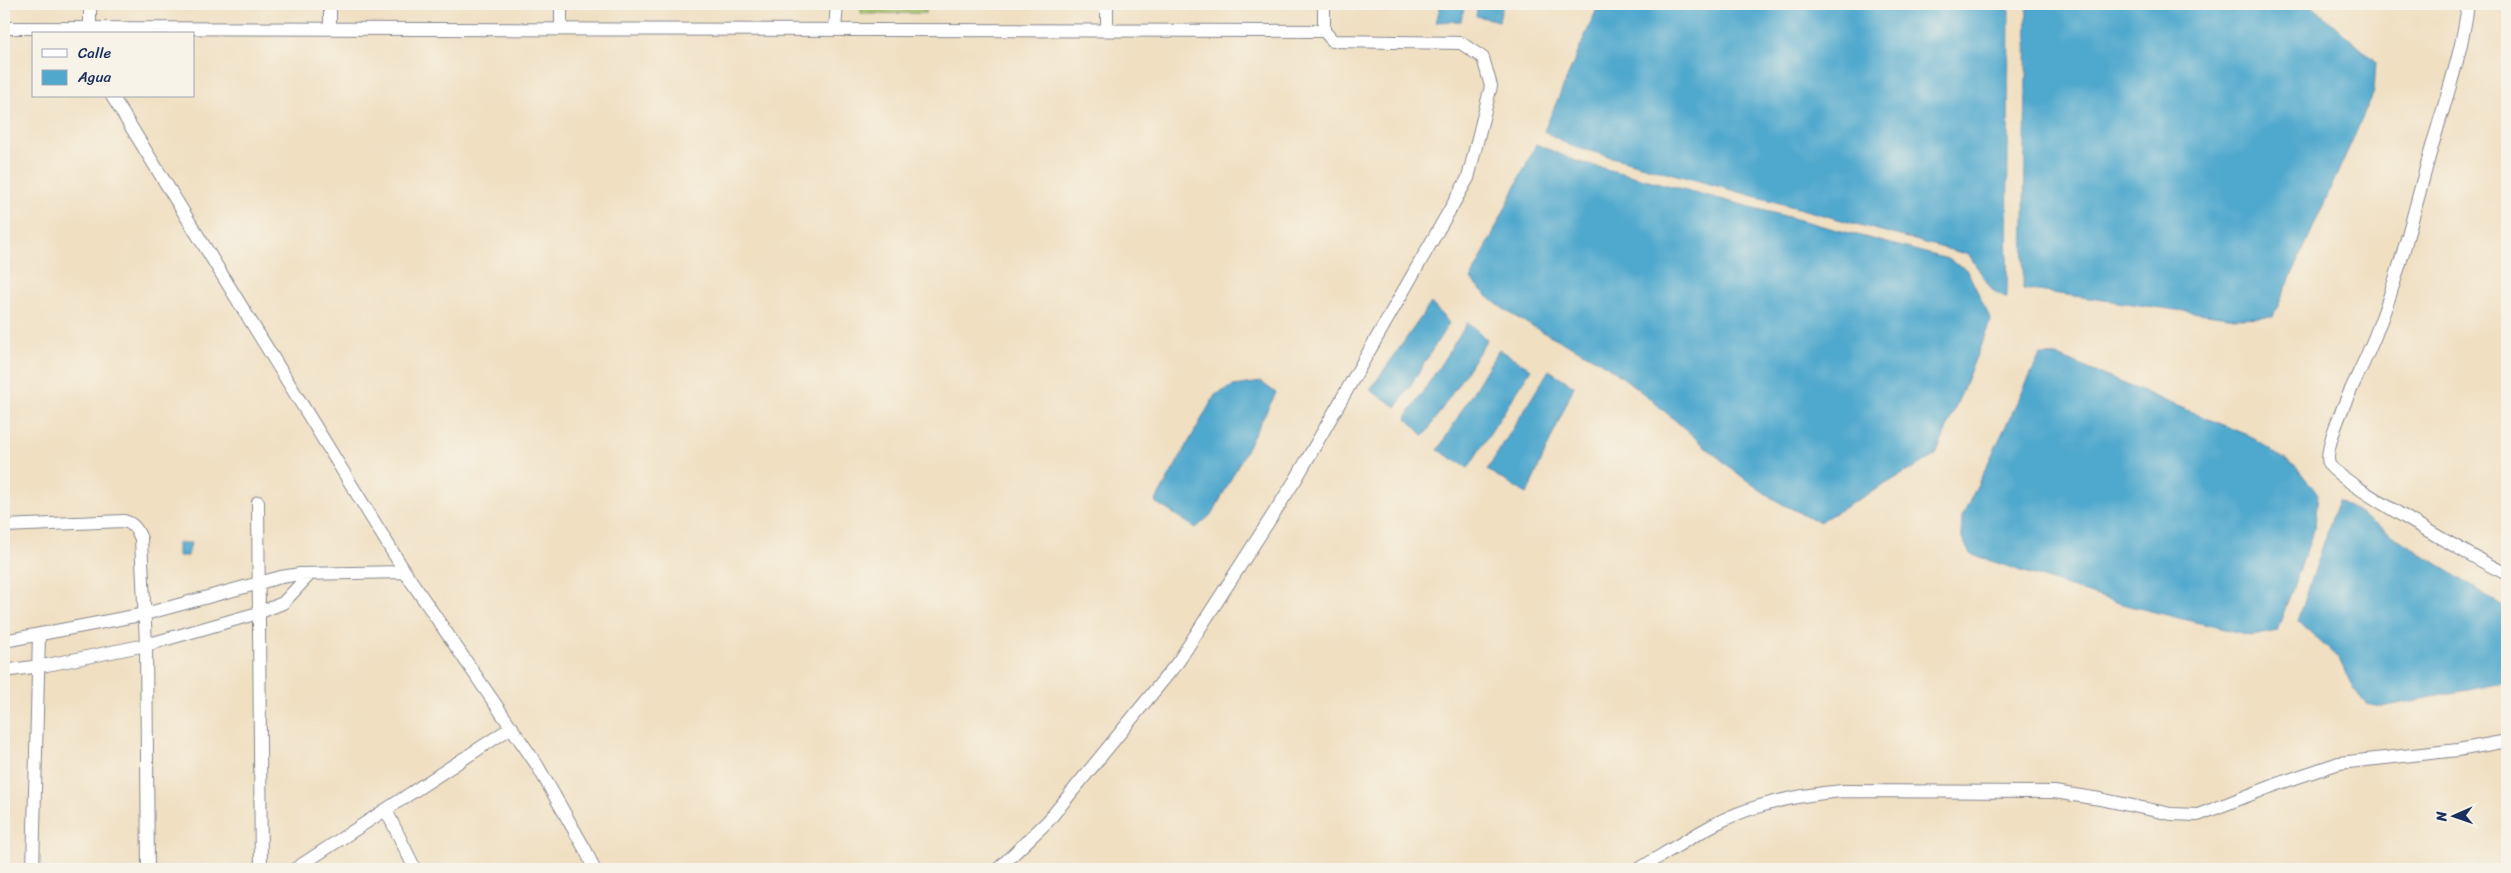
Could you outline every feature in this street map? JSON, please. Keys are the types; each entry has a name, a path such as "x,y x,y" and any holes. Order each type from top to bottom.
{"street":[{"path":"90,4 90,31"},
{"path":"330,4 330,27"},
{"path":"560,4 561,28"},
{"path":"835,29 837,4"},
{"path":"1106,4 1107,30"},
{"path":"998,869 1048,821 1178,662 1296,479 1468,178 1490,86 1483,58 1461,43 1333,41 1324,30 1324,4"},
{"path":"2468,4 2464,39 2377,332 2329,442 2328,462 2332,470 2360,489 2507,574"},
{"path":"4,28 90,31 330,27 1324,30"},
{"path":"113,98 405,572 537,765 586,851 594,869"},
{"path":"258,502 261,869"},
{"path":"4,526 124,521 132,524 141,539 146,645 148,869"},
{"path":"4,641 145,614 281,577 310,574 405,572"},
{"path":"4,671 146,645 258,613 283,604 310,574"},
{"path":"33,869 39,635"},
{"path":"295,869 512,728"},
{"path":"1639,869 1717,823 1762,806 1814,794 1842,791 2054,792 2100,798 2177,815 2198,815 2339,763 2458,750 2507,741"},
{"path":"386,810 415,869"}],"green space":[{"path":"861,4 926,4 926,13 861,14"}],"water":[{"path":"1441,4 1465,4 1461,21 1436,22"},
{"path":"1478,4 1503,4 1499,21 1476,16"},
{"path":"1599,4 2009,4 2007,298 1992,290 1969,255 1571,146 1544,131"},
{"path":"2027,4 2310,4 2376,62 2374,92 2273,317 2235,318 2023,289"},
{"path":"1536,144 1576,161 1948,259 1967,270 1991,320 1936,455 1819,522 1777,501 1751,484 1654,402 1614,371 1596,359 1520,320 1502,308 1471,279"},
{"path":"1431,303 1449,323 1397,407 1370,390"},
{"path":"1468,322 1487,340 1424,436 1406,418"},
{"path":"1499,349 1531,369 1468,468 1438,450"},
{"path":"2040,355 2057,356 2252,437 2296,467 2318,494 2315,527 2277,631 2253,636 2122,604 1970,554 1961,536 1962,517"},
{"path":"1549,370 1574,386 1527,494 1487,470"},
{"path":"1261,382 1276,393 1213,513 1196,528 1155,502 1215,395 1233,386"},
{"path":"2338,500 2507,609 2507,682 2382,707 2366,704 2353,688 2339,659 2298,621"},
{"path":"178,543 191,543 188,556 178,556"}]}
